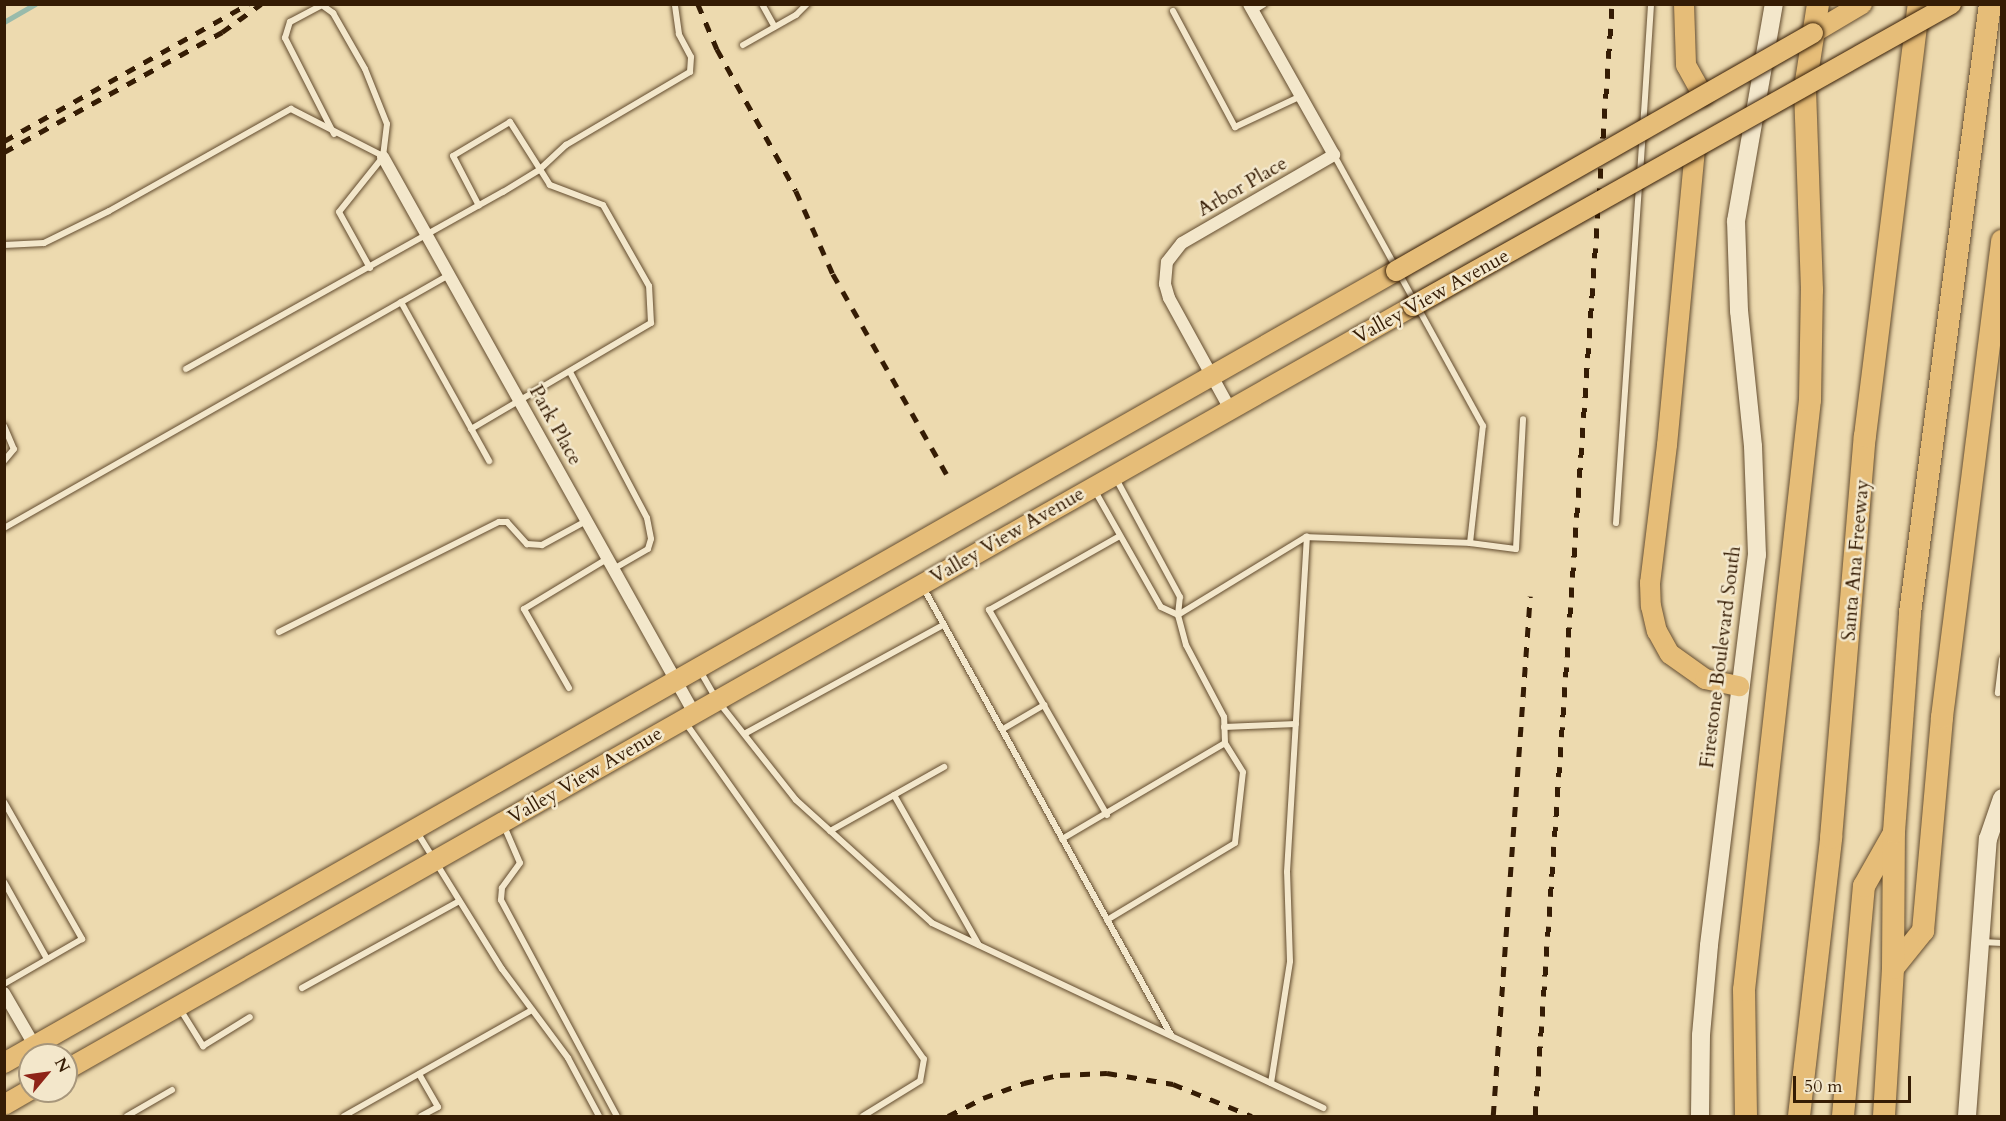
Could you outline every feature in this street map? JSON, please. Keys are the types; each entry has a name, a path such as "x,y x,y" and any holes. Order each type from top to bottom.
{"highway":[{"path":"1746,1116 1744,990 1810,400 1812,301 1805,87 1818,4"},
{"name":"Santa Ana Freeway","path":"1799,1116 1831,838 1865,436 1919,4"},
{"path":"1884,1116 1893,968 1894,832 1910,613 1990,4"},
{"path":"1893,968 1923,931 1942,717 2001,241"},
{"path":"1843,1116 1864,886 1894,832"}],"main road":[{"path":"1684,4 1686,65 1703,96"},
{"name":"Valley View Avenue","path":"49,1043 416,830 1862,4"},
{"name":"Valley View Avenue","path":"78,1063 1282,379 1951,4"},
{"path":"1695,149 1667,445 1650,583 1657,631 1670,654 1686,669 1705,679 1739,686"},
{"name":"Valley View Avenue","path":"4,1063 18,1057"},
{"path":"4,1105 18,1097"}],"street":[{"name":"Firestone Boulevard South","path":"1700,1116 1701,1035 1709,945 1739,686 1757,555 1753,446 1738,311 1736,221 1756,96 1774,4"},
{"path":"1255,7 1334,155"},
{"name":"Arbor Place","path":"1230,409 1167,291 1165,270 1171,254 1182,243 1334,155"},
{"name":"Park Place","path":"383,157 677,681 689,716"},
{"path":"1971,1116 1979,942 1988,839 2001,798"},
{"path":"4,993 33,1043"}],"lane":[{"path":"334,134 285,38 290,22 322,4 333,13 369,80 387,124 383,157 339,212 370,268"},
{"path":"186,369 479,206 539,170 566,145 690,72 691,57 679,34 675,4"},
{"path":"762,4 775,27"},
{"path":"743,45 775,27 807,4"},
{"path":"1616,523 1651,4"},
{"path":"1173,10 1235,127 1251,123 1301,96"},
{"path":"4,245 44,243 109,211 291,109 334,134 383,157"},
{"path":"471,429 651,323 649,286 603,205 550,185 510,122 453,156 479,206"},
{"path":"1334,155 1483,426 1470,543"},
{"path":"4,528 449,274"},
{"path":"400,302 489,461"},
{"path":"569,688 524,609 611,564 648,549 651,539 647,518 570,372"},
{"path":"1178,615 1307,537 1470,543 1516,549 1522,419"},
{"path":"4,426 14,449 4,461"},
{"path":"1107,920 1235,843 1243,772 1225,743 1224,717 1186,645 1178,615 1180,597 1114,475"},
{"path":"1092,487 1161,607 1178,615"},
{"path":"279,632 500,522 507,522 527,544 542,545 587,520"},
{"path":"1107,815 989,610 1120,536"},
{"path":"1271,1083 1290,960 1287,872 1307,537"},
{"path":"921,584 1171,1035"},
{"path":"746,734 943,625"},
{"path":"2001,659 1998,693 2001,691"},
{"path":"699,668 717,700 796,800 932,923 1324,1108"},
{"path":"1003,729 1044,705"},
{"path":"689,716 924,1059 920,1081 863,1116"},
{"path":"1224,727 1296,724"},
{"path":"1062,839 1107,815 1225,743"},
{"path":"830,831 944,767"},
{"path":"894,795 979,945"},
{"path":"4,802 82,939 4,984"},
{"path":"503,822 520,863 502,888 501,900 617,1116"},
{"path":"416,830 458,902 568,1058 599,1116"},
{"path":"4,882 47,959"},
{"path":"302,988 458,902"},
{"path":"1979,942 2001,943"},
{"path":"178,1006 203,1046 250,1017"},
{"path":"344,1116 532,1010"},
{"path":"419,1074 438,1107 421,1116"},
{"path":"127,1116 172,1090"}],"waterway":[{"path":"4,22 35,4"}],"railway":[{"path":"4,141 248,4"},
{"path":"4,152 222,32 261,4"},
{"path":"698,4 717,49 796,191 833,274 947,475"},
{"path":"1535,1116 1612,4"},
{"path":"1493,1116 1530,596"},
{"path":"948,1116 983,1098 1024,1083 1060,1075 1107,1073 1173,1084 1252,1116"}]}
